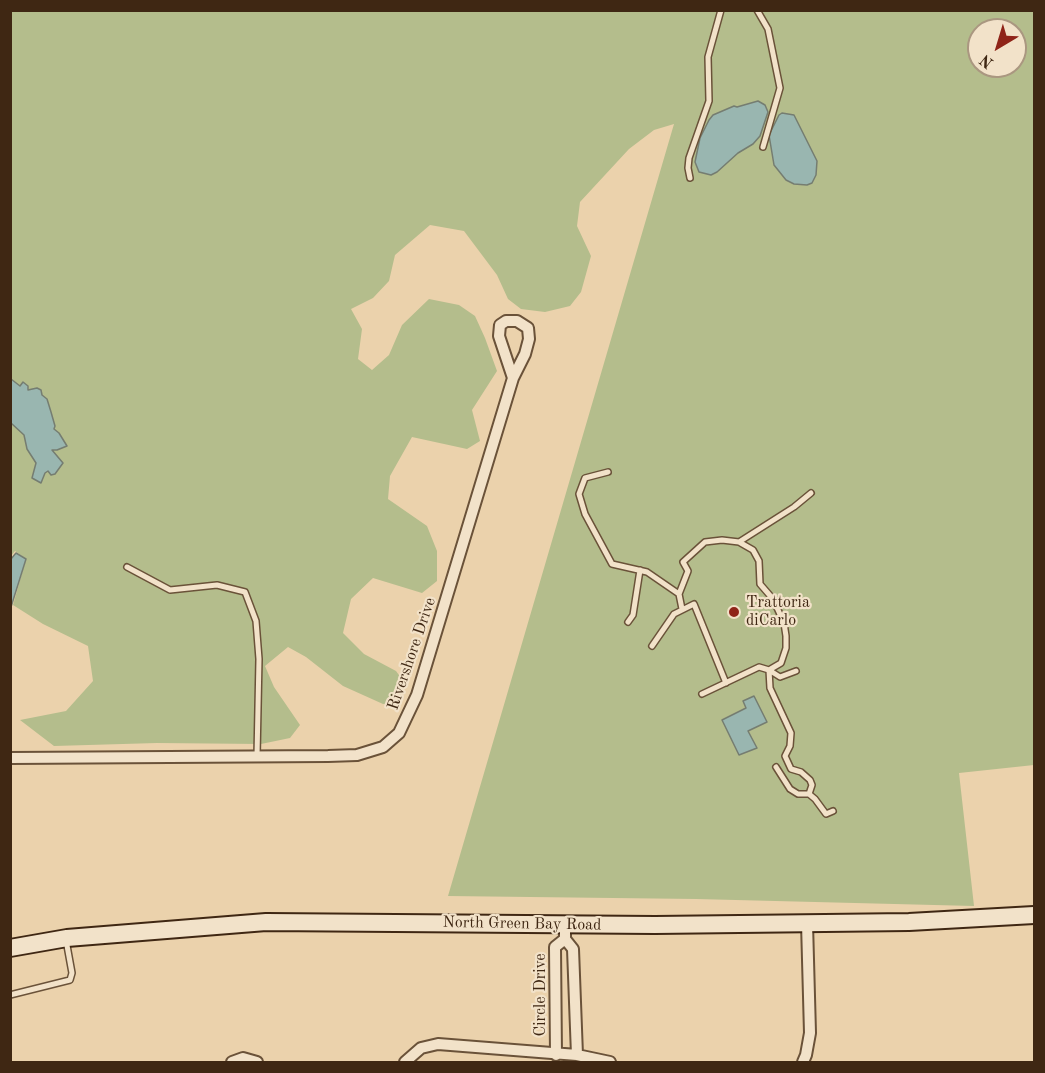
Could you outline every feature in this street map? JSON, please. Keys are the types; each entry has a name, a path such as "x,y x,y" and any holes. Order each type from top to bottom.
{"street":[{"name":"Rivershore Drive","path":"10,758 357,755 383,747 399,733 417,695 513,378 525,354 529,339 528,328 517,321 506,321 500,325 499,336 513,378"},
{"name":"North Green Bay Road","path":"10,948 65,938 266,922 565,932 807,923 909,922 1035,915"},
{"path":"803,1062 810,1033 807,923"},
{"name":"Circle Drive","path":"556,1055 555,947 565,932"},
{"name":"Circle Drive","path":"565,932 573,949 577,1055"},
{"path":"405,1062 421,1048 438,1044 577,1055 610,1062"},
{"path":"232,1062 243,1058 256,1062"}],"lane":[{"path":"690,178 689,158 709,101 708,57 721,10"},
{"path":"757,10 768,29 780,88 763,147"},
{"path":"608,472 585,478 579,494 585,514 612,564 655,576 679,594"},
{"path":"739,542 794,507 811,493"},
{"path":"682,609 679,594 688,571 683,562 698,547 705,542 722,540 739,542 753,550 759,561 760,584 772,599 784,623 786,636 785,656 781,663 769,670"},
{"path":"127,567 170,590 217,585 245,592 256,621 259,659 257,756"},
{"path":"628,622 633,615 640,570"},
{"path":"652,646 674,614 694,604 726,682"},
{"path":"702,694 759,667 780,677 796,671"},
{"path":"769,670 770,688 791,733 785,756 791,769 801,772 810,780 812,785 809,794"},
{"path":"776,767 790,789 798,794 809,794 815,799 823,813 833,811"},
{"path":"10,995 70,980 72,972 65,938"}],"green space":[{"path":"11,11 1034,11 1034,765 959,773 974,906 448,896 674,124 654,130 629,149 580,202 577,226 591,256 581,292 570,306 545,312 521,309 508,299 497,275 464,231 430,225 395,255 389,281 373,298 351,309 362,329 358,359 372,370 389,355 402,325 429,299 459,305 475,316 497,371 472,410 480,441 467,449 412,437 390,476 388,499 427,526 437,551 437,581 422,593 373,578 351,599 343,633 364,654 396,671 404,682 399,703 383,704 343,686 306,657 288,647 265,666 274,687 300,725 290,738 261,744 157,743 54,746 20,720 66,711 93,681 88,646 43,624 13,605 26,559 15,551 11,556"}],"water":[{"path":"758,101 765,105 768,112 760,136 717,172 711,175 699,172 695,162 700,138 713,115 734,106"},
{"path":"782,113 794,115 817,161 816,175 812,183 807,185 794,184 786,180 774,165 769,135"},
{"path":"11,379 20,386 23,382 28,386 28,390 37,388 41,390 42,395 47,399 54,429 67,446 52,450 63,463 55,474 51,475 48,471 45,473 41,483 32,478 36,463 27,449 24,435 11,423"},
{"path":"16,553 26,559 11,607 11,559"},
{"path":"754,696 767,722 748,731 757,748 739,755 722,720 746,708 743,701"}],"place":[{"name":"Trattoria diCarlo","path":"734,612"}]}
